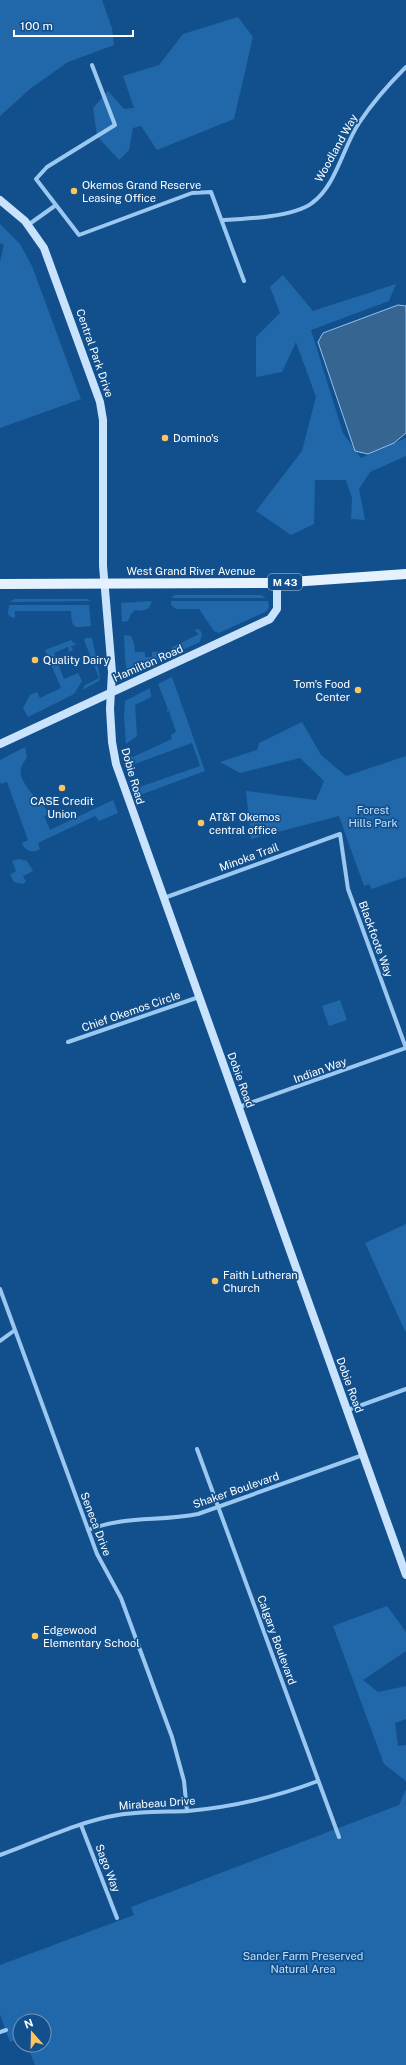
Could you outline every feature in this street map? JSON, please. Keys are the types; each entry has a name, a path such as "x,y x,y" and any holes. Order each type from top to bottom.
{"main road":[{"name":"West Grand River Avenue","path":"0,584 278,583 406,574"}],"street":[{"path":"92,65 115,126 47,167 36,179 79,235 192,193 211,192 223,220 244,281"},
{"name":"Woodland Way","path":"223,220 281,215 311,204 331,181 342,155 359,123 385,89 406,67"},
{"name":"Central Park Drive","path":"0,200 11,208 28,225 44,248 51,263 100,402 103,420 104,584"},
{"path":"28,225 56,205"},
{"name":"Hamilton Road","path":"0,744 111,691 270,619 277,610 278,583"},
{"name":"Dobie Road","path":"104,584 112,672 112,742 116,764 406,1574"},
{"name":"Minoka Trail","path":"164,898 340,834"},
{"name":"Blackfoote Way","path":"340,834 348,889 406,1048"},
{"name":"Chief Okemos Circle","path":"68,1042 200,997"},
{"name":"Indian Way","path":"239,1107 406,1048"},
{"name":"Seneca Drive","path":"0,1289 97,1554 121,1598 172,1738 184,1781 187,1811"},
{"path":"0,1341 15,1330"},
{"path":"348,1410 406,1389"},
{"name":"Calgary Boulevard","path":"198,1449 339,1838"},
{"name":"Shaker Boulevard","path":"88,1530 120,1521 174,1518 198,1514 363,1455"},
{"name":"Mirabeau Drive","path":"0,1855 105,1817 128,1813 187,1811 254,1801 318,1781"},
{"name":"Sago Way","path":"82,1825 117,1918"},
{"path":"0,2032 6,2030"}],"green space":[{"path":"0,0 102,0 112,28 114,45 68,62 30,89 0,116"},
{"path":"238,17 253,37 234,119 157,150 141,126 133,128 129,150 119,160 97,136 93,108 108,91 124,109 134,108 123,76 159,65 183,34"},
{"path":"0,224 20,244 32,266 81,399 0,428 0,262 4,245 0,243"},
{"path":"283,275 313,311 396,284 389,301 311,330 343,433 361,458 406,438 406,456 370,472 359,489 365,520 351,519 352,498 346,480 315,480 314,524 291,535 256,511 302,451 316,397 296,342 282,372 256,377 256,337 280,313 270,287"},
{"path":"175,595 261,595 266,598 171,598"},
{"path":"15,599 87,599 91,601 9,602"},
{"path":"152,601 149,608 141,611 134,611 128,621 122,622 121,603"},
{"path":"171,601 268,601 269,607 267,611 219,633 214,631 199,609 176,609 171,605"},
{"path":"9,605 89,605 91,626 75,626 72,621 71,611 15,611 15,618 11,617 8,614"},
{"path":"196,629 200,630 202,634 200,642 129,674 127,671 125,662 124,635 131,636 135,652 145,652 145,657 152,657 152,652 171,651 171,648 199,634 195,631"},
{"path":"86,638 92,638 100,677 99,681 82,690 85,685 99,678 84,640"},
{"path":"71,640 76,645 71,646 73,650 69,652 68,647 54,653 64,679 78,673 82,681 74,694 28,717 23,708 30,695 37,692 40,698 61,688 45,650"},
{"path":"172,677 205,771 140,795 135,782 137,781 140,787 200,766 192,743 132,765 133,771 131,772 129,755 133,757 172,739 171,735 176,732 169,711 166,712 168,709 158,684"},
{"path":"150,688 151,697 135,705 137,736 126,744 124,717 125,701"},
{"name":"Forest Hills Park","path":"302,722 321,755 346,776 406,756 406,877 372,889 369,884 364,886 339,816 251,839 246,791 316,800 324,781 300,758 240,773 220,762 257,750 259,743"},
{"path":"25,747 27,757 21,767 21,774 26,786 50,813 44,816 50,830 113,800 118,813 99,821 95,816 38,843 40,849 37,851 27,850 22,843 28,840 7,782 1,784 0,781 0,760"},
{"path":"19,859 27,861 33,871 23,876 26,882 23,884 14,882 10,875 16,871 12,861"},
{"path":"340,1000 347,1020 329,1026 322,1006"},
{"path":"406,1224 406,1330 405,1331 365,1243"},
{"path":"387,1606 406,1632 406,1651 363,1680 378,1692 406,1686 406,1719 395,1723 398,1746 406,1745 406,1781 384,1764 333,1626"},
{"name":"Sander Farm Preserved Natural Area","path":"406,1789 406,2065 35,2065 30,2053 52,2053 52,2013 12,2013 12,2041 10,2042 0,2014 0,1965 134,1915 131,1907 399,1805"}],"shaded area":[{"path":"398,305 406,306 406,433 394,443 368,454 355,451 318,342 323,333"}],"place":[{"name":"Okemos Grand Reserve Leasing Office","path":"74,191"},
{"name":"Domino's","path":"165,438"},
{"name":"Quality Dairy","path":"35,660"},
{"name":"Tom's Food Center","path":"358,690"},
{"name":"CASE Credit Union","path":"62,788"},
{"name":"AT&T Okemos central office","path":"201,823"},
{"name":"Faith Lutheran Church","path":"215,1281"},
{"name":"Edgewood Elementary School","path":"35,1636"}]}
